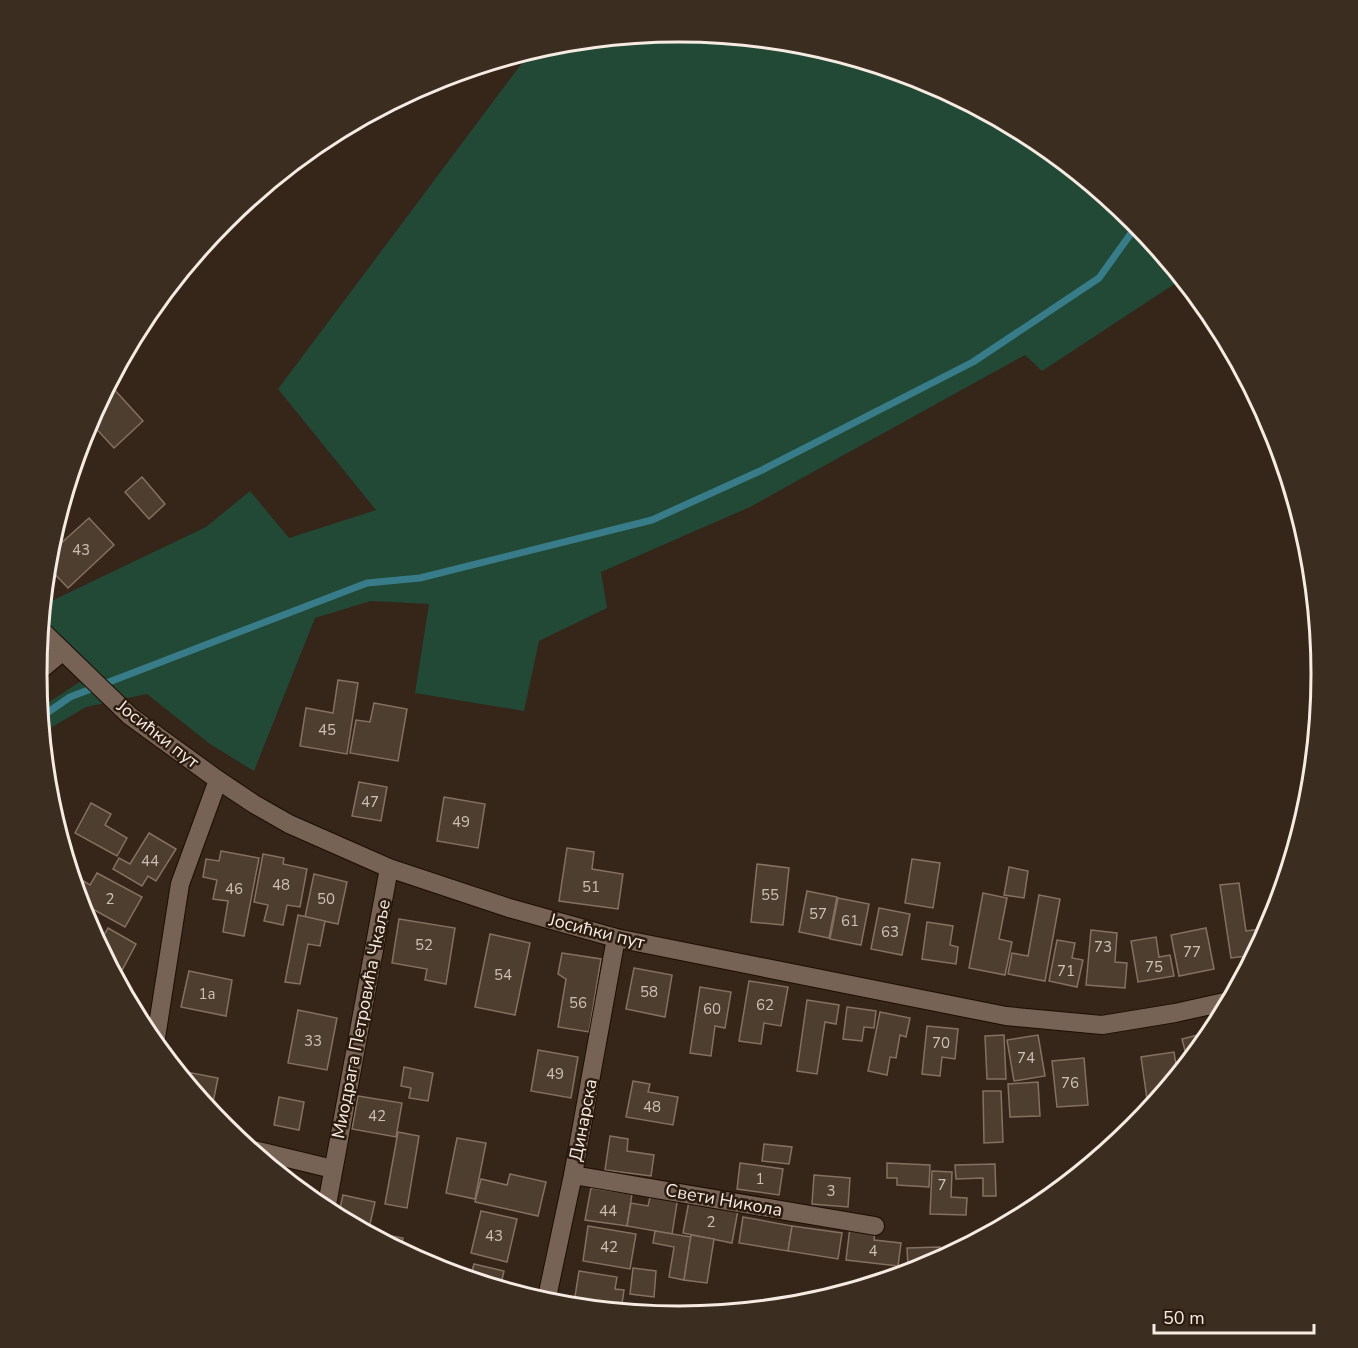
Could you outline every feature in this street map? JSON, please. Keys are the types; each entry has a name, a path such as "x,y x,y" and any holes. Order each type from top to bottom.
{"street":[{"name":"Јосићки пут","path":"48,637 130,716 218,780 289,824 389,868 509,908 616,939 1006,1016 1102,1025 1217,1004"},
{"path":"47,664 63,651"},
{"path":"157,1030 180,884 218,780"},
{"name":"Миодрага Петровића Чкаље","path":"328,1199 389,868"},
{"name":"Динарска","path":"548,1292 573,1175 616,939"},
{"path":"267,1153 333,1169"},
{"name":"Свети Никола","path":"573,1175 875,1226"}],"green space":[{"path":"679,42 761,47 843,64 921,90 995,127 1064,173 1126,227 1175,283 1042,371 1025,355 750,507 601,572 607,608 539,641 524,711 415,693 429,604 371,601 315,618 254,771 210,744 147,694 86,707 49,729 48,703 87,677 48,640 51,601 206,527 250,491 289,538 376,510 278,389 523,62 597,47"}],"building":[{"path":"114,390 143,421 114,448 96,429"},
{"path":"142,477 165,504 149,519 125,492"},
{"path":"89,518 114,545 68,588 55,574 61,543"},
{"path":"338,680 358,683 347,754 300,746 306,708 333,713"},
{"path":"374,703 407,709 398,761 350,753 356,720 370,722"},
{"path":"359,782 387,787 381,821 352,816"},
{"path":"444,797 485,804 478,848 437,841"},
{"path":"91,803 111,814 105,825 127,838 117,856 75,833"},
{"path":"149,833 176,849 156,881 148,876 142,886 113,869 119,858 130,864"},
{"path":"567,848 594,852 592,869 623,874 618,909 559,901"},
{"path":"221,851 259,858 244,936 223,932 228,901 213,899 217,880 203,877 206,859 219,861"},
{"path":"263,854 284,858 283,864 307,869 300,907 287,905 283,925 264,921 268,905 254,902"},
{"path":"912,859 940,863 933,908 905,903"},
{"path":"757,864 789,868 783,925 751,922"},
{"path":"1009,867 1028,871 1024,898 1004,895"},
{"path":"97,873 142,897 125,927 92,909 82,880 90,885"},
{"path":"314,874 347,882 338,924 305,917"},
{"path":"1239,883 1246,931 1257,930 1245,956 1231,958 1220,885"},
{"path":"807,891 837,897 829,938 799,932"},
{"path":"983,893 1007,898 999,939 1012,942 1005,975 969,968"},
{"path":"1039,895 1060,899 1045,981 1008,974 1012,953 1028,956"},
{"path":"838,898 869,904 861,945 830,939"},
{"path":"879,908 910,914 902,955 871,949"},
{"path":"298,915 325,921 320,946 308,944 300,984 285,982"},
{"path":"399,919 455,928 446,984 425,980 427,969 392,963"},
{"path":"927,922 953,926 950,945 958,947 956,964 922,959"},
{"path":"108,928 136,944 122,971 112,954 104,935"},
{"path":"1206,928 1214,969 1179,976 1171,935"},
{"path":"1091,930 1117,933 1115,962 1127,963 1125,988 1086,985"},
{"path":"490,934 530,943 515,1015 475,1007"},
{"path":"1156,937 1159,957 1170,955 1174,976 1138,982 1131,941"},
{"path":"1057,940 1075,943 1072,958 1083,960 1077,987 1049,981"},
{"path":"562,953 601,959 589,1032 558,1027 566,979 558,974"},
{"path":"634,968 672,975 665,1017 626,1009"},
{"path":"189,971 232,980 226,1016 181,1007"},
{"path":"749,981 788,987 781,1026 764,1023 761,1044 739,1041"},
{"path":"700,987 731,992 725,1028 715,1026 711,1056 690,1053"},
{"path":"807,1000 839,1005 836,1024 825,1022 817,1074 797,1071"},
{"path":"847,1007 876,1011 874,1028 864,1027 862,1041 843,1039"},
{"path":"298,1010 337,1018 327,1070 288,1063"},
{"path":"880,1012 910,1018 906,1037 900,1035 896,1058 890,1057 887,1075 868,1071"},
{"path":"927,1026 958,1029 955,1059 942,1057 940,1076 922,1074"},
{"path":"1004,1035 1006,1079 987,1079 985,1036"},
{"path":"1038,1035 1045,1076 1014,1081 1007,1040"},
{"path":"1197,1035 1185,1052 1182,1039"},
{"path":"538,1050 578,1057 571,1098 531,1091"},
{"path":"1174,1052 1176,1064 1147,1099 1141,1057"},
{"path":"1084,1058 1088,1105 1057,1107 1052,1061"},
{"path":"404,1067 433,1073 428,1101 409,1098 411,1088 401,1086"},
{"path":"189,1072 218,1078 213,1101"},
{"path":"633,1081 650,1084 648,1092 678,1097 673,1125 626,1117"},
{"path":"1038,1082 1040,1116 1010,1117 1008,1084"},
{"path":"983,1091 1001,1091 1003,1142 984,1143"},
{"path":"358,1096 402,1103 396,1137 352,1129"},
{"path":"279,1097 304,1102 299,1130 274,1125"},
{"path":"398,1132 419,1136 407,1208 385,1204"},
{"path":"610,1136 628,1139 627,1151 654,1155 651,1176 605,1170"},
{"path":"457,1138 486,1143 475,1199 446,1193"},
{"path":"764,1144 792,1147 789,1164 762,1161"},
{"path":"740,1163 783,1169 779,1195 737,1189"},
{"path":"887,1163 930,1165 929,1187 897,1185 897,1178 887,1178"},
{"path":"995,1164 996,1196 983,1196 983,1178 956,1179 955,1165"},
{"path":"932,1171 952,1172 951,1197 967,1198 966,1215 930,1214"},
{"path":"510,1174 546,1182 538,1216 475,1202 481,1179 507,1185"},
{"path":"814,1175 850,1178 848,1207 812,1204"},
{"path":"591,1188 632,1194 627,1226 585,1220"},
{"path":"651,1193 678,1197 672,1234 627,1226 631,1203 648,1206"},
{"path":"343,1195 375,1202 370,1225 340,1207"},
{"path":"689,1201 738,1210 732,1243 683,1233"},
{"path":"481,1211 517,1219 507,1262 471,1253"},
{"path":"743,1217 792,1226 788,1251 739,1243"},
{"path":"588,1226 636,1234 630,1269 583,1261"},
{"path":"792,1226 842,1233 838,1259 788,1251"},
{"path":"850,1227 875,1230 874,1240 901,1243 898,1266 846,1260"},
{"path":"655,1231 691,1237 684,1280 669,1277 674,1247 653,1243"},
{"path":"389,1235 403,1238 402,1242"},
{"path":"691,1235 714,1239 707,1283 684,1280"},
{"path":"940,1247 940,1249 908,1263 907,1248"},
{"path":"474,1264 504,1271 502,1280 472,1271"},
{"path":"633,1268 656,1271 654,1297 630,1294"},
{"path":"579,1271 617,1277 615,1289 624,1290 622,1303 575,1297"}],"waterway":[{"path":"48,712 70,697 367,583 420,578 652,520 760,471 973,362 1099,278 1131,233"}]}
